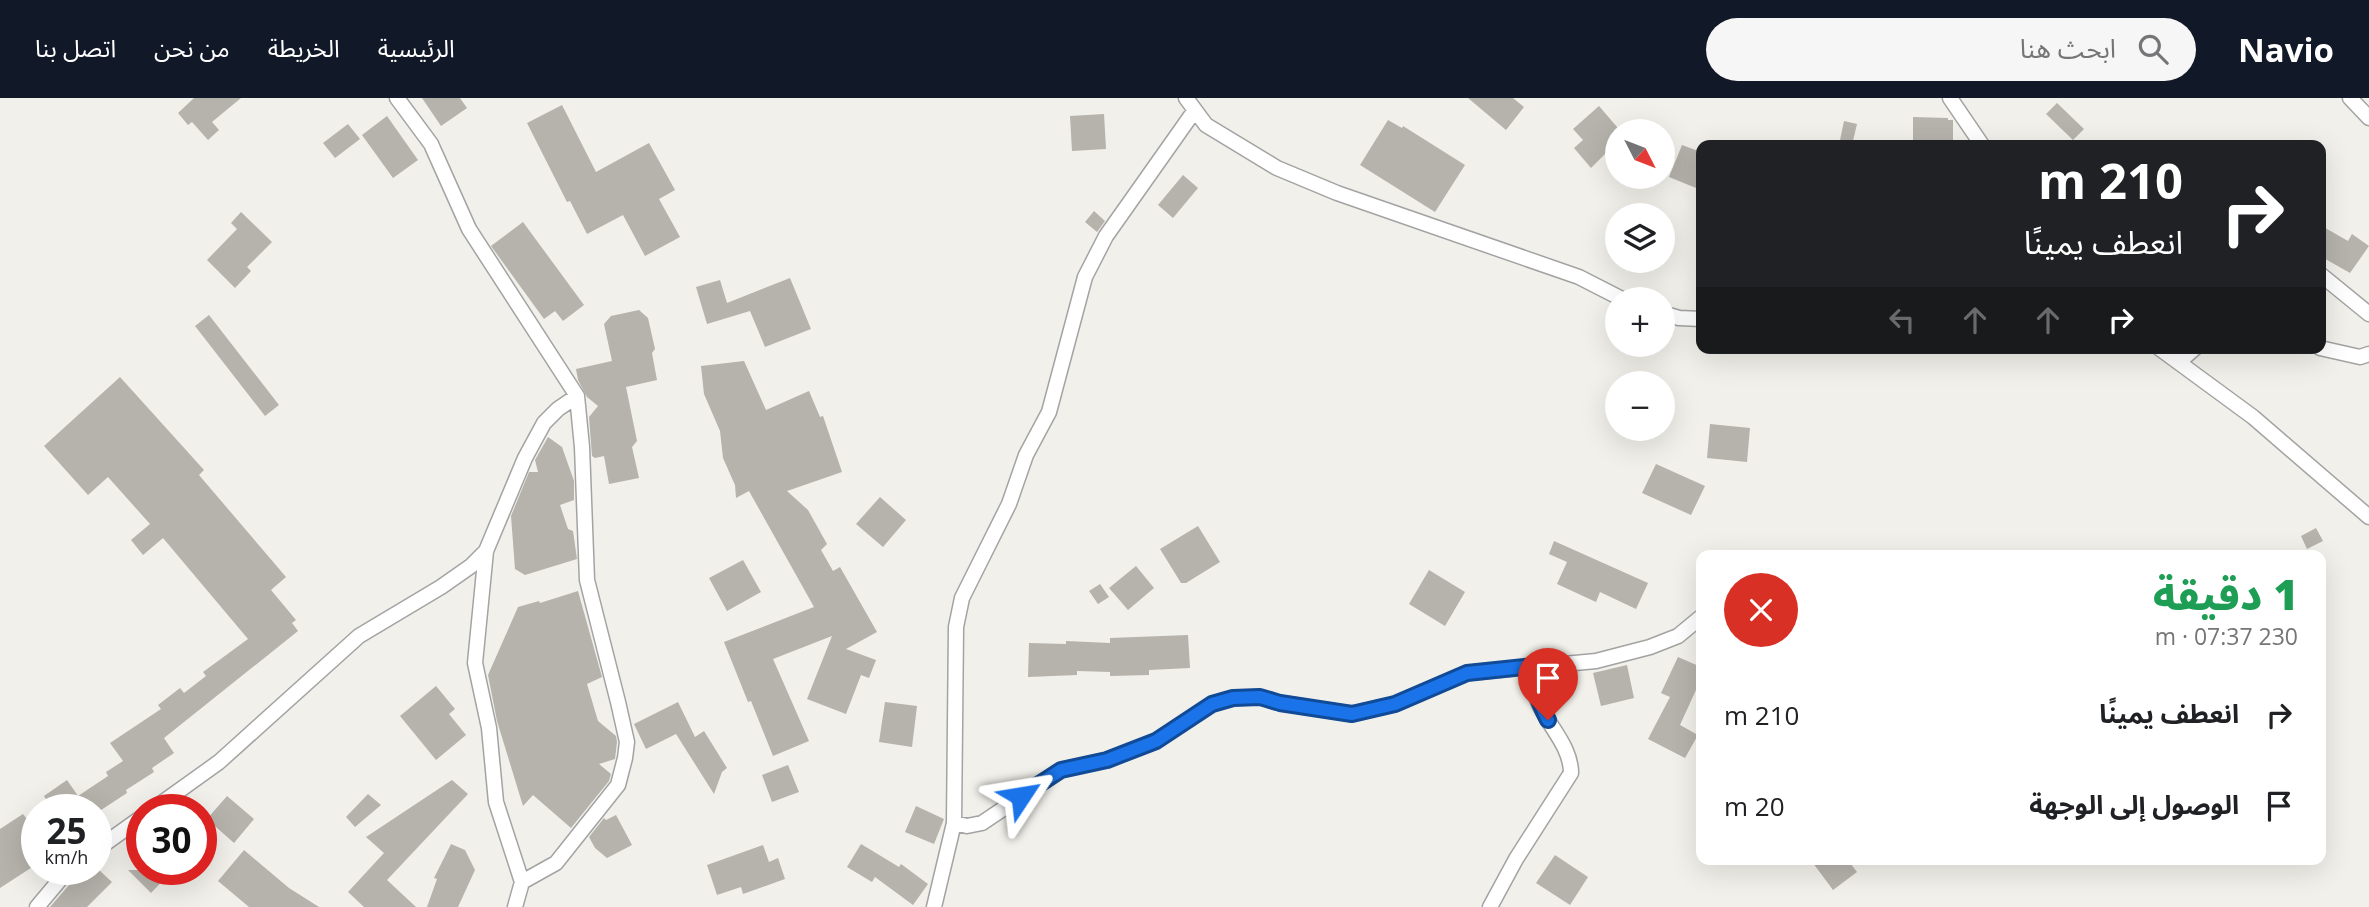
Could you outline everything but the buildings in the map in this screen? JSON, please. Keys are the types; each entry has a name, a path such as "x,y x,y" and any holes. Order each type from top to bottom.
{"street":[{"path":"397,98 431,144 469,229 578,396 587,580 621,715 626,742 625,758 618,785 556,863 522,882"},
{"path":"1950,98 1979,140"},
{"path":"2350,98 2369,118"},
{"path":"934,907 954,822 956,627 962,598 1009,504 1026,455 1049,412 1085,277 1106,236 1190,104 1206,125 1277,168 1336,193 1579,277 1605,290"},
{"path":"2326,279 2369,314"},
{"path":"1675,317 1696,319"},
{"path":"2326,349 2360,357 2369,354"},
{"path":"2168,354 2253,417 2369,517"},
{"path":"2179,362 2188,354"},
{"path":"515,907 522,882 496,802 489,728 475,663 486,551 525,458 544,423 558,409 578,396"},
{"path":"174,794 219,762 359,636 451,580 486,551"},
{"path":"954,822 967,826 982,823 1061,770 1107,760 1156,741 1212,704 1233,698 1260,697 1280,703 1352,714 1395,704 1467,673 1597,661 1650,647 1678,636 1696,621"},
{"path":"1490,907 1516,859 1571,774 1569,757 1537,701 1533,666"},
{"path":"38,906 56,885"}],"route":[{"path":"1021,796 1061,770 1107,760 1156,741 1212,704 1233,698 1260,697 1280,703 1352,714 1395,704 1467,673 1533,666 1537,701 1548,720"}]}
